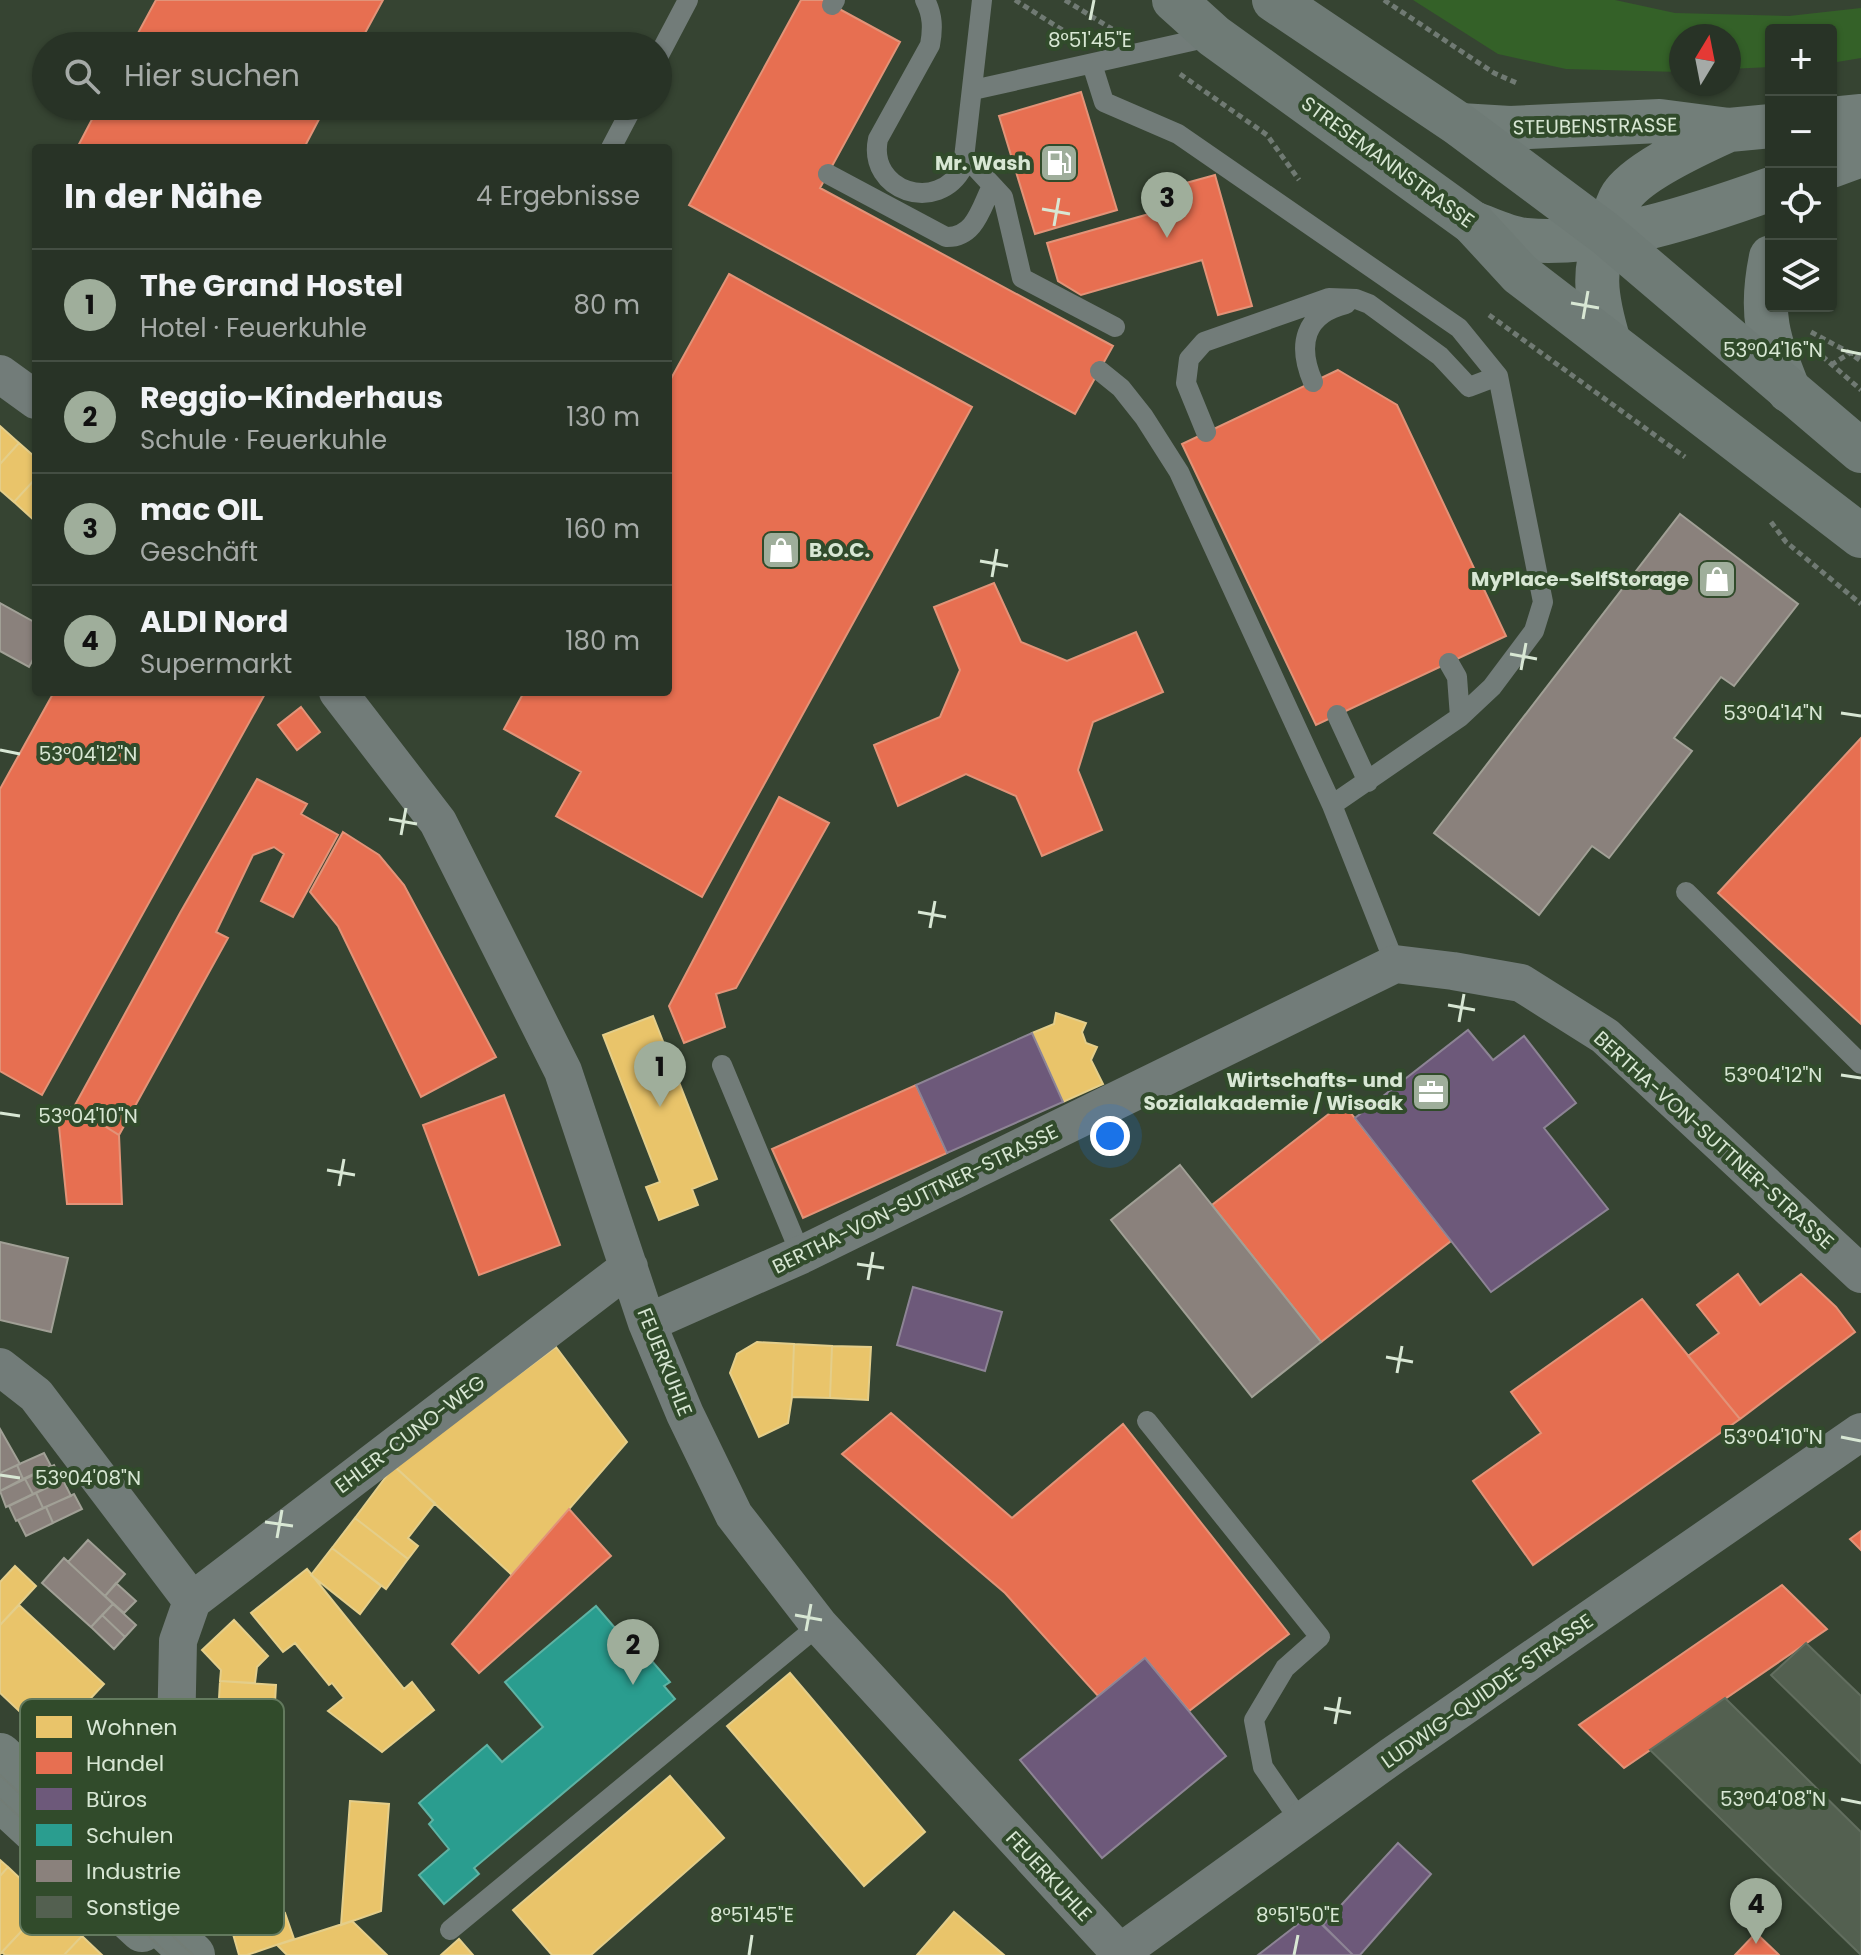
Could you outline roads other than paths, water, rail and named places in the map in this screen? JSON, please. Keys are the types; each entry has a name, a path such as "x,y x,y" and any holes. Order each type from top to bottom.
{"main road":[{"name":"STRESEMANNSTRASSE","path":"1174,0 1214,36 1473,223 1520,274 1861,536"},
{"path":"1274,0 1460,125 1606,234 1861,451"},
{"path":"1837,118 1861,116"},
{"name":"STEUBENSTRASSE","path":"1460,125 1510,128 1660,121 1750,128"},
{"name":"STEUBENSTRASSE","path":"1609,342 1599,308 1596,267 1623,194 1682,151 1750,128"},
{"path":"1837,164 1861,155"},
{"path":"1473,223 1522,240 1557,241 1694,217 1765,191"},
{"path":"1765,301 1772,348 1789,391"},
{"path":"0,1755 20,1774"},
{"path":"0,1799 20,1816"},
{"path":"153,1935 169,1955"},
{"path":"166,1935 193,1955"}],"street":[{"path":"0,374 32,397"},
{"name":"FEUERKUHLE","path":"349,698 438,822 563,1071 647,1323 685,1414 734,1515 819,1625 1119,1954"},
{"name":"BERTHA-VON-SUTTNER-STRASSE","path":"647,1323 801,1255 1395,964 1521,983 1605,1036 1861,1274"},
{"name":"EHLER-CUNO-WEG","path":"192,1601 629,1267"},
{"path":"0,1367 36,1395 192,1601 178,1641 177,1699"},
{"name":"LUDWIG-QUIDDE-STRASSE","path":"1119,1954 1392,1756 1861,1432"}],"lane":[{"path":"671,32 688,0"},
{"path":"925,0 932,16 930,45 878,139 875,151 877,163 890,181 912,192 925,194 950,186 958,178 965,156 982,0"},
{"path":"973,90 1214,36"},
{"path":"1092,64 1104,102 1178,134 1459,328 1498,376 1543,602 1534,631 1492,687 1460,717 1332,805"},
{"path":"613,144 626,120"},
{"path":"965,156 1003,197 1022,278 1115,327"},
{"path":"828,174 946,237 956,237 971,229 992,186"},
{"path":"1206,432 1186,383 1189,359 1204,342 1329,298 1356,299 1380,312 1440,356 1469,387 1498,376"},
{"path":"1313,382 1304,361 1304,344 1309,329 1319,316 1349,303 1365,305 1380,312"},
{"path":"1100,371 1121,388 1144,417 1179,472 1332,805 1395,964"},
{"path":"1449,663 1457,677 1460,717"},
{"path":"1337,715 1368,782"},
{"path":"1686,892 1861,1064"},
{"path":"722,1065 801,1255"},
{"path":"1147,1421 1320,1637 1285,1668 1254,1720 1263,1767 1301,1822"},
{"path":"450,1930 819,1625"}],"tram line":[{"path":"0,1775 20,1794"},
{"path":"0,1799 20,1817"},
{"path":"147,1935 169,1955"},
{"path":"172,1935 193,1955"}],"place":[{"name":"Mr. Wash","path":"1059,163"},
{"name":"mac OIL","path":"1167,238"},
{"name":"B.O.C.","path":"781,550"},
{"name":"MyPlace-SelfStorage","path":"1717,579"},
{"name":"Wirtschafts- und Sozialakademie / Wisoak","path":"1431,1092"},
{"name":"The Grand Hostel","path":"660,1107"},
{"name":"Reggio-Kinderhaus","path":"633,1685"},
{"name":"ALDI Nord","path":"1756,1944"}]}
